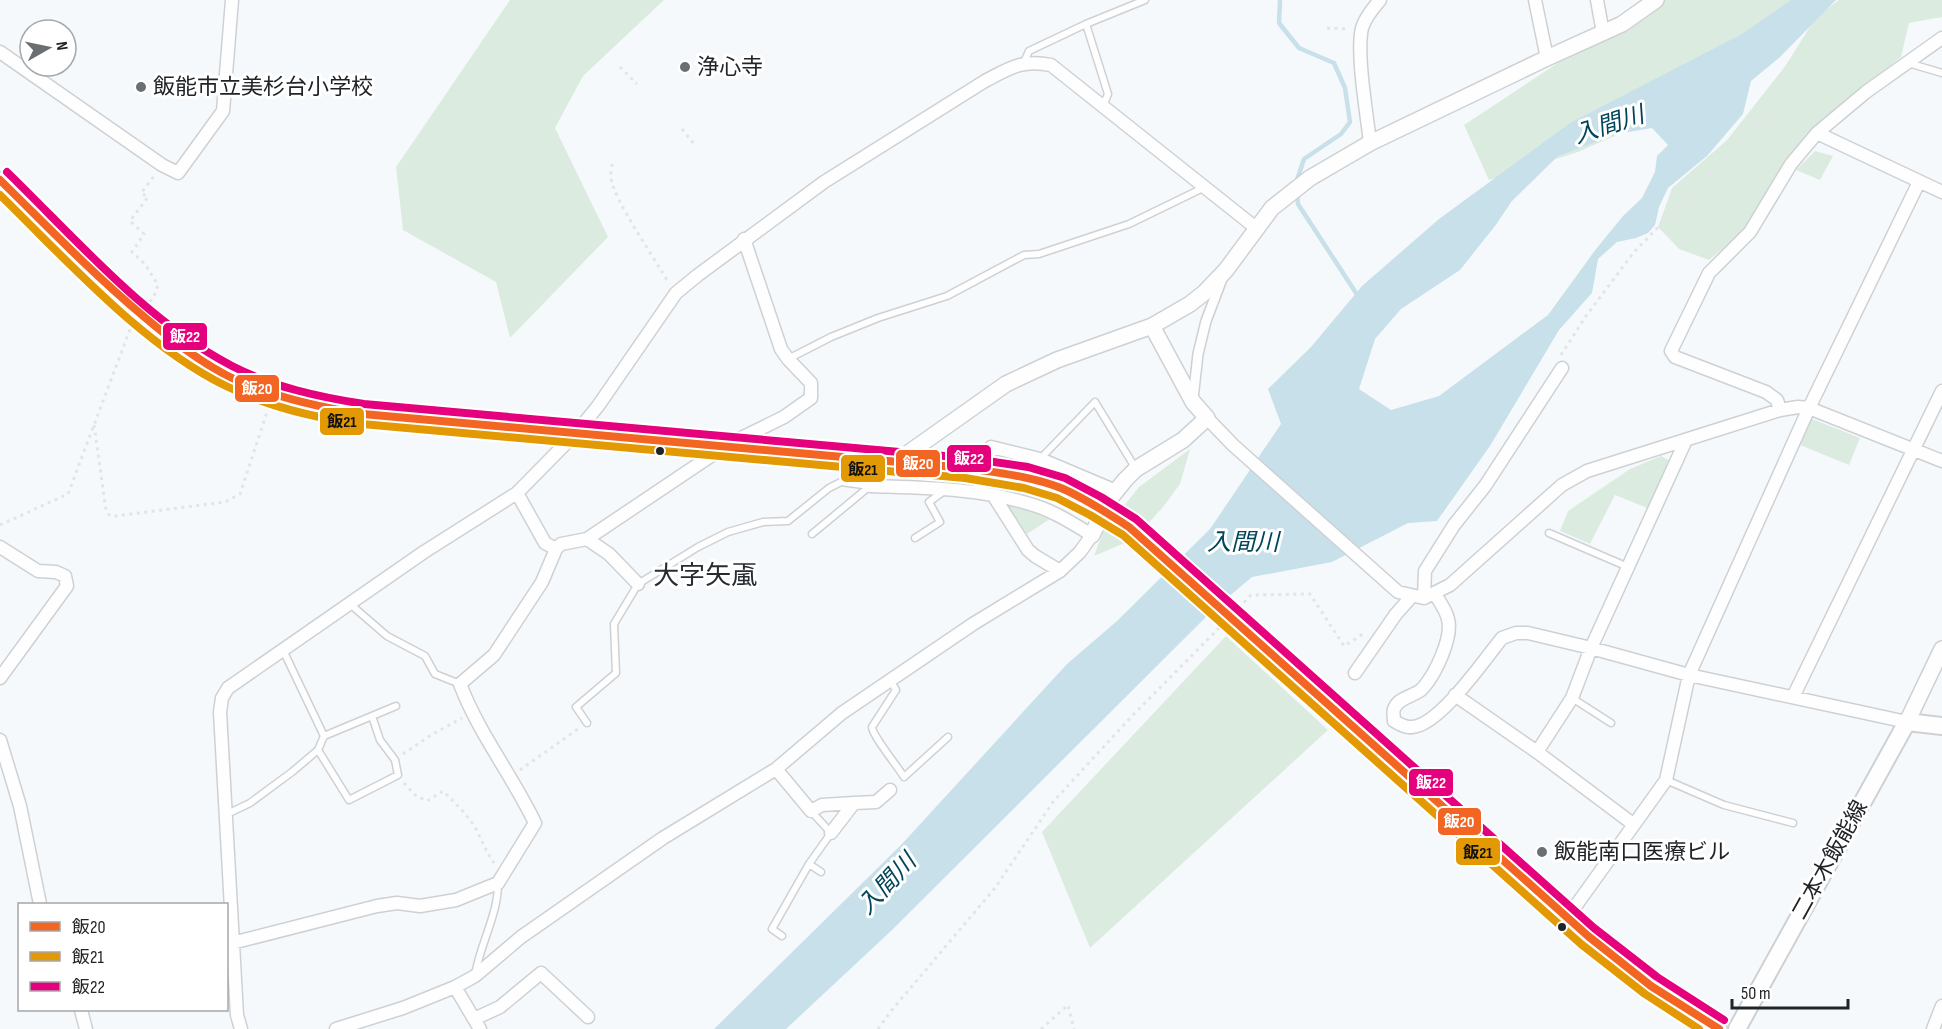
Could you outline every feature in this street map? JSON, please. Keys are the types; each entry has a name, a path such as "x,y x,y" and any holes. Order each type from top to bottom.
{"main road":[{"path":"1907,722 1942,726"},
{"name":"二本木飯能線","path":"1737,1029 1907,722"}],"street":[{"path":"0,52 162,165 178,173 223,111 232,0"},
{"path":"1370,143 1362,67 1362,30 1370,12 1380,0"},
{"path":"1535,0 1547,58"},
{"path":"1598,0 1603,33"},
{"path":"897,461 1014,379 1057,360 1152,326 1190,304 1226,270 1272,208 1306,182 1370,143 1622,24 1656,0"},
{"path":"1780,410 1777,400 1766,392 1676,357 1671,351 1709,273 1750,232 1791,164 1817,133 1866,92 1942,38"},
{"path":"241,1029 237,1015 232,943 220,712 222,698 228,688 283,649 424,552 517,493 576,433 598,406 675,293 744,239 824,182 985,81 1024,62 1051,65 1256,228"},
{"path":"1817,133 1942,192"},
{"path":"0,180 139,311 172,339 213,368 273,394 322,407 363,414 966,468 1021,477 1059,488 1094,504 1120,521 1567,918 1643,981 1684,1010 1719,1029"},
{"path":"1567,918 1666,780 1689,675 1809,408 1919,182"},
{"path":"232,943 377,906 397,903 420,906 456,900 501,879 535,823 471,713 460,684 494,655 542,582 556,549 561,544 587,539 727,445 784,417 811,398 811,383 788,359 781,348 744,239"},
{"path":"1193,402 1198,354 1206,321 1226,270"},
{"path":"1152,326 1193,402 1233,445 1398,592 1423,596 1448,618 1444,651 1437,667 1422,689 1395,706 1394,721 1404,726 1413,727 1427,722 1445,708 1502,638 1516,633 1528,633 1689,675 1907,722 1942,649"},
{"path":"1423,596 1425,571 1454,525 1485,486 1562,368"},
{"path":"1793,697 1942,391"},
{"path":"1355,673 1396,614 1423,596 1450,585 1562,485 1587,471 1780,410 1798,407 1809,408 1942,461"},
{"path":"336,1029 403,1008 455,987 475,976 521,937 663,838 776,769 842,712 973,624 1060,571 1080,552 1092,535 1116,490 1136,469 1183,440 1207,418"},
{"path":"1538,752 1572,698 1591,648 1686,440"},
{"path":"979,492 991,447 1040,459 1116,490"},
{"path":"870,486 946,489 993,495 1031,504 1056,514 1092,535"},
{"path":"517,493 545,543 556,549"},
{"path":"993,495 1028,550 1060,571"},
{"path":"587,539 609,554 638,584"},
{"path":"0,547 38,571 56,572 65,576 67,586 0,678"},
{"path":"1455,695 1538,752 1633,824"},
{"path":"0,740 20,806 40,903"},
{"path":"776,769 812,811 822,805 876,802 890,790"},
{"path":"831,833 854,803"},
{"path":"455,987 477,1026 541,973 588,1017"},
{"path":"1934,1029 1942,1006"},
{"path":"81,1011 86,1029"}],"lane":[{"path":"1024,62 1029,51 1086,24 1146,0"},
{"path":"1086,24 1108,94 1103,106"},
{"path":"1907,63 1942,73"},
{"path":"788,359 869,321 946,296 1024,255 1039,254 1129,225 1203,188"},
{"path":"1040,459 1095,402 1136,469"},
{"path":"587,723 576,706 616,673 614,624 638,584 670,563 728,532 763,522 788,521 829,488 841,482 870,486"},
{"path":"812,534 870,486"},
{"path":"915,538 940,522 929,502 946,489"},
{"path":"1549,533 1628,568"},
{"path":"350,603 387,636 425,657 435,674 460,684"},
{"path":"283,649 324,736"},
{"path":"890,680 896,690 872,727 872,732 890,754 904,777 948,737"},
{"path":"1572,698 1611,723"},
{"path":"225,815 250,803 318,750 324,736 396,706"},
{"path":"318,750 349,800 398,775 395,760 380,740 372,716"},
{"path":"1666,780 1724,805 1793,823"},
{"path":"782,936 772,929 809,864 831,833 812,811"},
{"path":"809,864 821,872"},
{"path":"475,976 478,954 498,897 501,879"}],"path":[{"path":"1562,368 1560,357 1586,316 1634,252 1878,1"},
{"path":"1327,28 1362,30"},
{"path":"620,68 637,84"},
{"path":"682,129 694,144"},
{"path":"612,164 611,177 618,195 675,293"},
{"path":"0,525 68,494 139,311 154,296 158,285 145,264 132,252 144,234 130,221 148,197 141,193 162,165"},
{"path":"94,425 106,510 110,516 225,502 240,494 273,394"},
{"path":"1236,612 1251,595 1310,594 1344,646 1369,629"},
{"path":"878,1029 995,888 1053,802 1132,716 1228,620"},
{"path":"395,760 431,735 471,713"},
{"path":"510,777 587,723"},
{"path":"398,775 415,795 427,801 443,791 469,819 501,879"},
{"path":"1041,1029 1068,1005 1074,1029"}],"shaded area":[{"path":"510,0 664,0 583,76 555,128 608,237 510,338 496,282 403,230 396,167"},
{"path":"1653,0 1794,0 1650,120 1578,152 1489,180 1464,125"},
{"path":"1839,0 1942,0 1942,17 1909,23 1901,57 1806,134 1745,230 1709,260 1679,249 1658,227 1672,188 1727,140 1786,65 1816,17"},
{"path":"1815,151 1833,156 1820,180 1796,170"},
{"path":"1810,418 1860,438 1849,465 1800,445"},
{"path":"1190,449 1180,484 1163,507 1134,539 1094,556 1103,532 1139,487"},
{"path":"1661,456 1672,462 1647,508 1615,495 1590,544 1560,531 1568,511 1630,469"},
{"path":"1005,502 1050,519 1027,534"},
{"path":"1226,636 1328,730 1090,948 1042,832"}],"water":[{"name":"入間川","path":"1791,0 1836,0 1780,57 1751,81 1743,114 1707,156 1668,188 1659,207 1655,225 1648,233 1617,242 1598,259 1592,293 1559,330 1490,446 1437,521 1408,523 1332,562 1252,577 1214,609 892,930 786,1029 714,1029 901,845 1067,664 1117,621 1210,529 1281,424 1268,389 1311,347 1362,286 1439,219 1570,123 1742,34","holes":["1652,128 1668,145 1657,156 1655,172 1642,198 1623,216 1596,249 1548,315 1439,396 1391,410 1359,389 1375,339 1401,309 1460,270 1512,201 1558,156 1617,134"]}],"pier":[{"path":"1181,553 1231,598 1209,617 1160,573"}],"waterway":[{"path":"1280,0 1279,23 1299,48 1334,63 1345,88 1350,122 1341,134 1304,159 1296,183"},
{"path":"1297,194 1298,204 1358,296"}],"transit line":[{"name":"飯22","path":"7,172 113,278 171,327 232,366 264,380 296,390 364,404 967,458 1028,467 1065,478 1136,519 1594,928 1657,977 1724,1020"},
{"name":"飯20","path":"0,180 105,283 174,341 220,372 280,396 313,405 363,414 966,468 1026,478 1070,492 1129,527 1588,936 1651,986 1719,1029"},
{"name":"飯21","path":"0,195 107,300 165,348 195,369 226,386 292,411 362,424 965,478 1024,488 1057,498 1123,535 1581,944 1645,994 1699,1029"}],"place":[{"name":"浄心寺","path":"685,67"},
{"name":"飯能市立美杉台小学校","path":"141,87"},
{"name":"飯能南口医療ビル","path":"1542,852"}],"district":[{"name":"大字矢颪","path":"705,576"}]}
